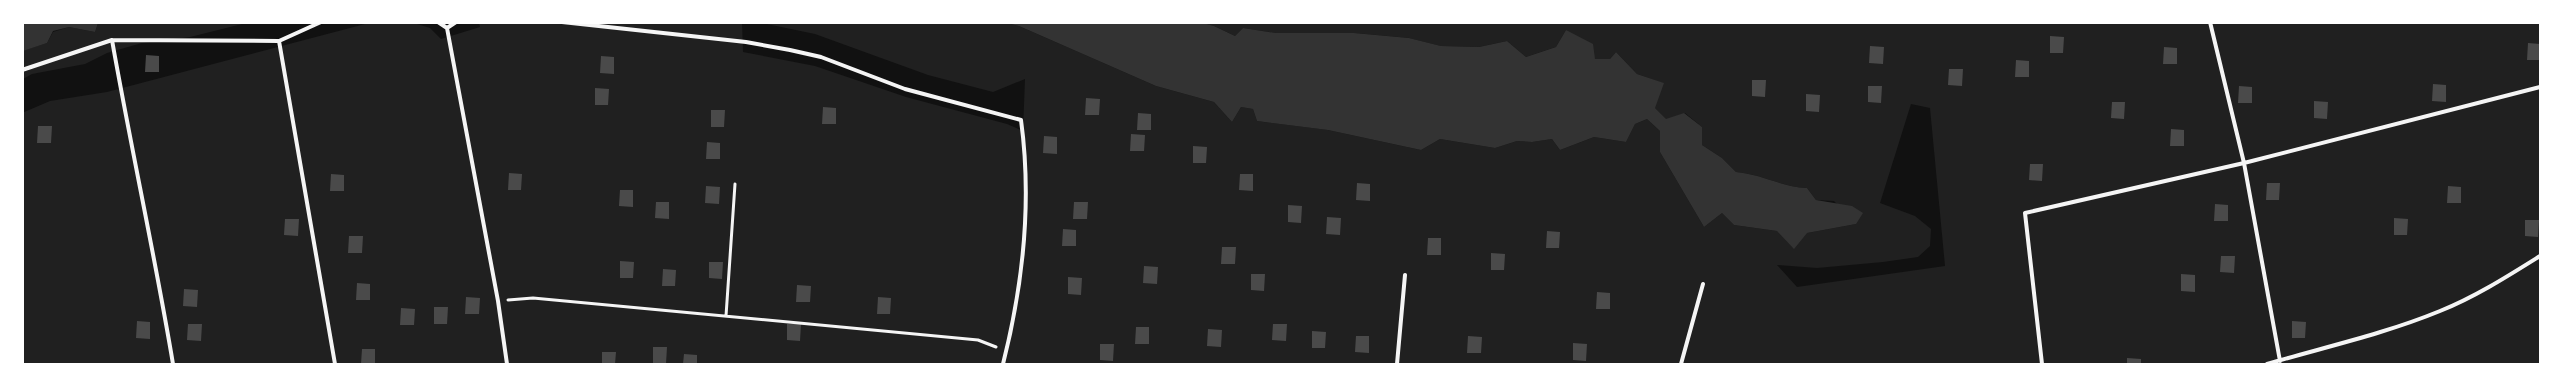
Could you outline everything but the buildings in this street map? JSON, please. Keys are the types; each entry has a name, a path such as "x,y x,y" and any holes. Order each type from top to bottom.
{"lane":[{"path":"22,70 112,40 279,41 321,22"},
{"path":"438,22 447,28 498,301 507,364"},
{"path":"447,28 456,22"},
{"path":"562,22 746,42 790,50 821,57 905,89 1021,120 1026,175 1020,286 1003,364"},
{"path":"2210,22 2244,163 2280,361"},
{"path":"112,40 132,156 155,259 173,364"},
{"path":"279,41 335,364"},
{"path":"2042,364 2025,213 2244,163 2540,87"},
{"path":"2267,364 2376,334 2441,311 2495,284 2540,256"},
{"path":"1397,364 1404,275"},
{"path":"1681,364 1703,284"}],"path":[{"path":"726,316 734,184"},
{"path":"498,301 533,298 978,340 1006,351"}],"shaded area":[{"path":"742,22 743,52 815,66 906,97 1007,124 1023,131 1025,79 993,92 928,75 815,34 762,23 1007,23 1019,26 1156,86 1214,102 1232,122 1241,107 1253,109 1257,121 1328,130 1421,150 1440,139 1495,148 1517,141 1532,142 1552,139 1560,150 1594,137 1626,142 1635,124 1647,119 1660,131 1660,152 1704,227 1722,213 1734,225 1807,233 1856,224 1834,201 1816,200 1807,188 1736,172 1722,158 1702,145 1702,127 1685,113 1666,120 1654,107 1663,83 1637,74 1616,52 1610,59 1595,59 1566,30 1556,47 1526,57 1507,41 1479,47 1441,46 1409,38 1354,33 1276,33 1243,28 1235,36 1214,26 1199,23 2540,23 2540,364 23,364 22,113 50,101 107,92 369,23 414,23 430,28 441,39 480,27 479,23","holes":["1911,104 1930,108 1945,266 1797,287 1777,265 1817,268 1883,262 1918,257 1930,246 1931,229 1915,216 1880,203"]},
{"path":"1199,22 1214,26 1235,36 1243,28 1276,33 1354,33 1409,38 1441,46 1479,47 1507,41 1526,57 1556,47 1566,30 1593,44 1595,59 1610,59 1616,52 1637,74 1664,83 1655,108 1666,119 1684,113 1702,127 1702,145 1722,158 1736,172 1807,188 1816,200 1852,206 1863,213 1856,224 1807,233 1794,249 1777,231 1734,225 1722,213 1704,227 1660,152 1660,131 1647,119 1635,124 1626,142 1594,137 1560,150 1552,139 1532,142 1517,141 1495,148 1440,139 1421,150 1328,130 1257,121 1253,109 1241,107 1232,122 1214,102 1156,86 1019,26 1007,23"},
{"path":"22,23 98,23 95,32 69,27 53,31 47,43 23,51"},
{"path":"98,23 246,23 190,37 142,43 107,53 85,64 32,74 23,79 22,51 47,43 53,32 69,27 95,32"}]}
